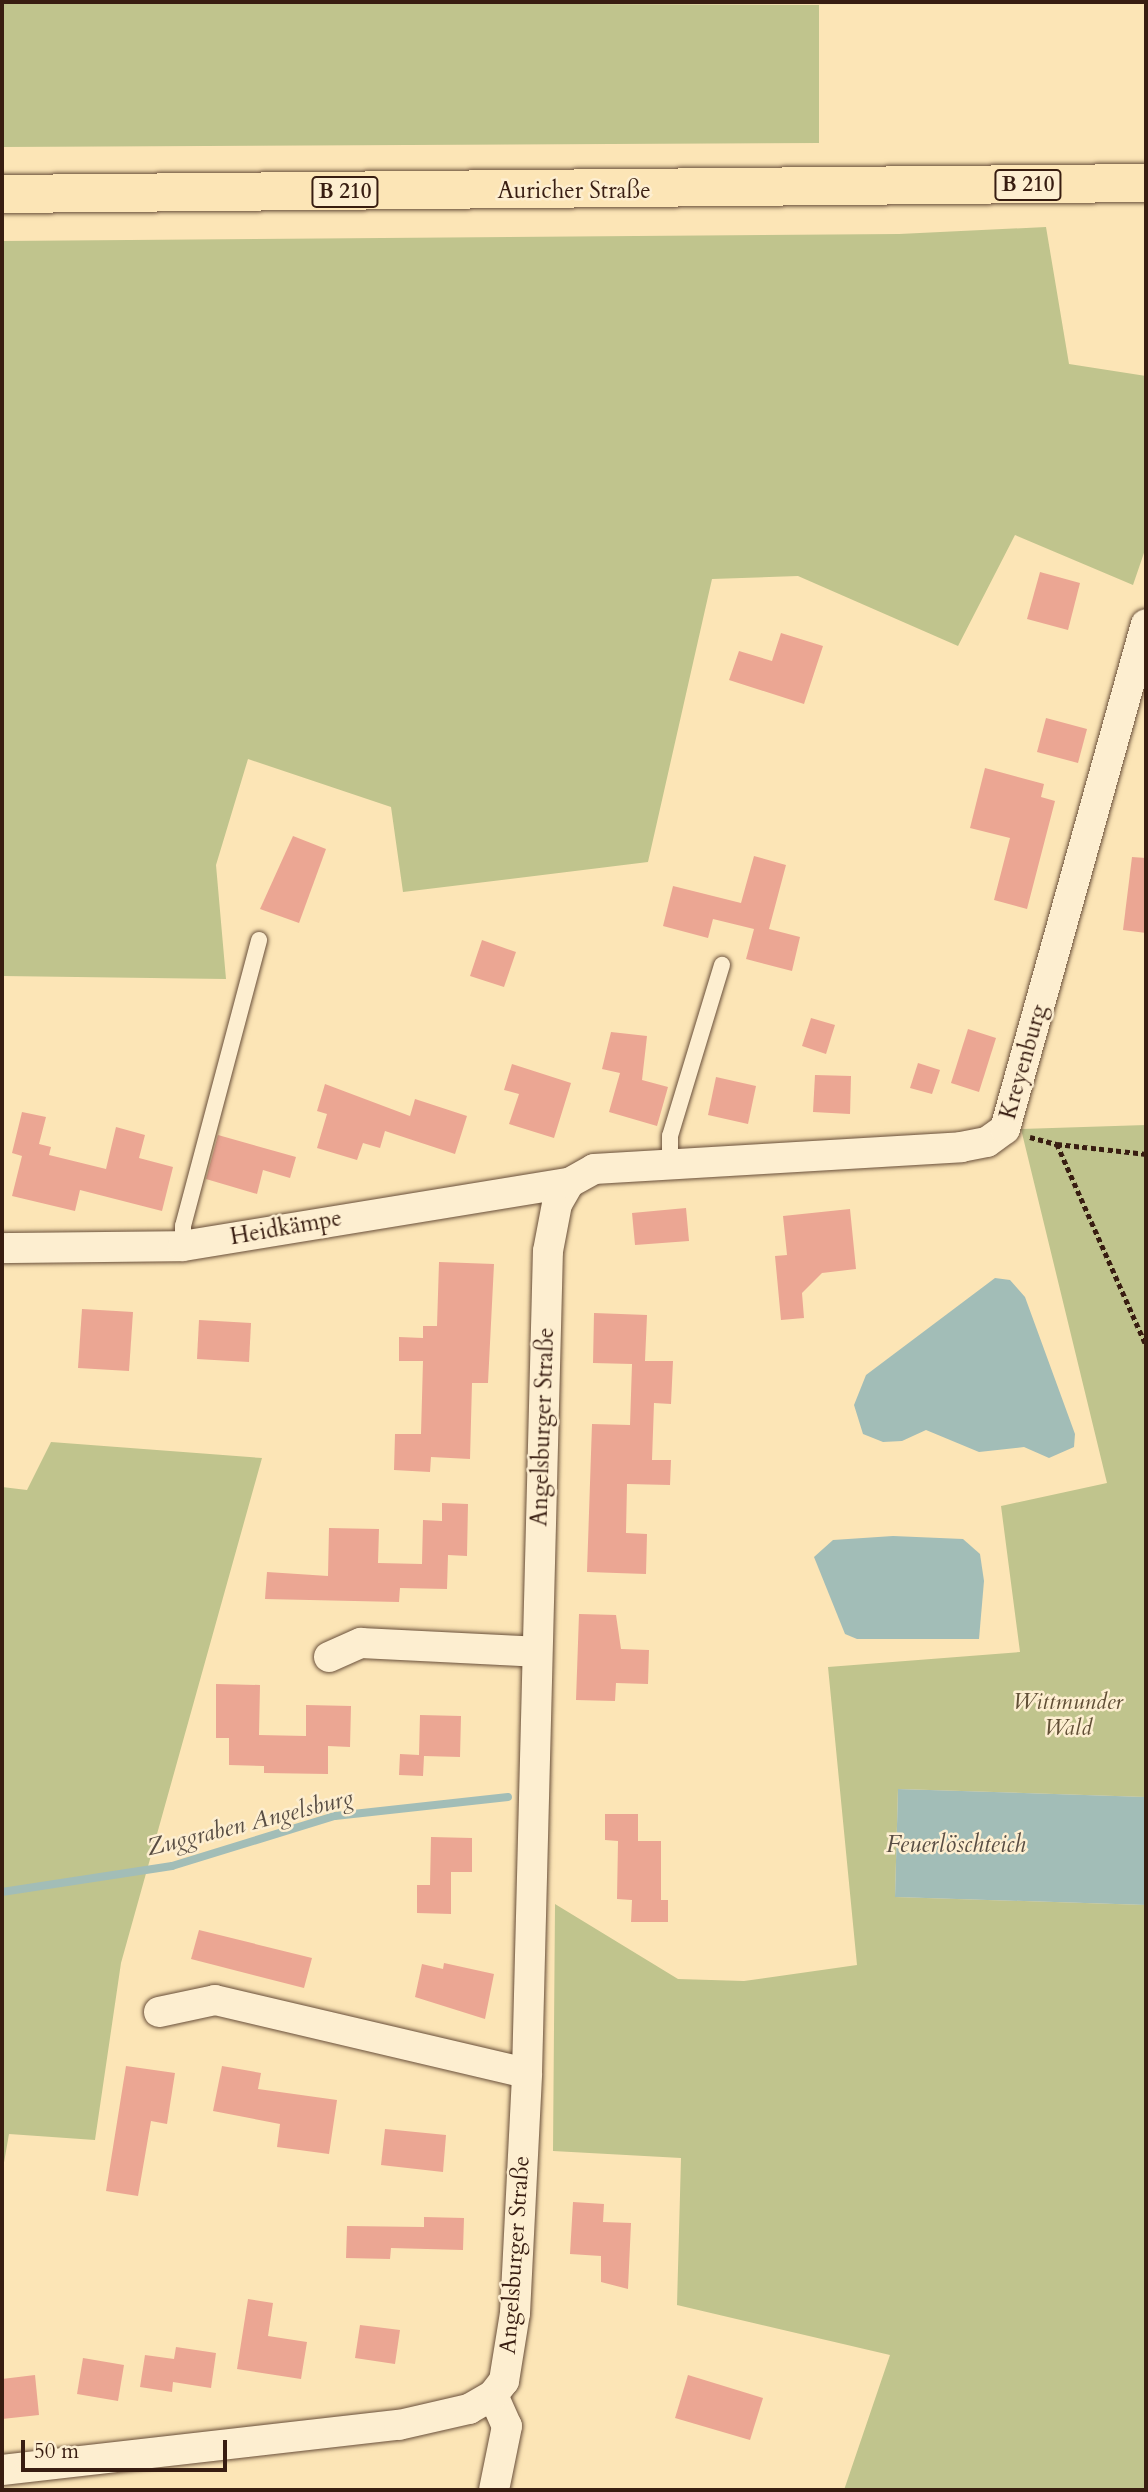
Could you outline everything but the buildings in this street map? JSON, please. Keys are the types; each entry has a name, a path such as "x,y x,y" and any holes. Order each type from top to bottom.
{"main road":[{"name":"Auricher Straße","path":"2,194 1146,183"}],"street":[{"name":"Kreyenburg","path":"563,1193 594,1169 670,1162 961,1147 987,1142 1005,1129 1146,624"},
{"name":"Heidkämpe","path":"2,1248 183,1246 563,1193"},
{"name":"Angelsburger Straße","path":"494,2395 504,2381 515,2313 527,2073 548,1239 563,1193"},
{"path":"329,1657 361,1643 536,1652"},
{"path":"159,2012 215,2000 527,2073"},
{"path":"2,2470 399,2426 469,2409 494,2395 507,2426 495,2490"}],"lane":[{"path":"183,1246 183,1226 259,940"},
{"path":"670,1162 670,1136 722,965"}],"path":[{"path":"1005,1129 1057,1144 1146,1154"},
{"path":"1057,1144 1146,1345"}],"green space":[{"path":"2,2 819,5 819,143 2,147"},
{"path":"1046,227 1069,364 1146,376 1146,547 1133,585 1015,535 958,646 798,576 712,579 648,862 403,892 391,807 248,759 216,865 226,979 2,976 2,241 899,234"},
{"name":"Wittmunder Wald","path":"1146,1125 1146,1797 898,1789 895,1897 1146,1905 1146,2490 844,2490 890,2355 677,2305 681,2158 553,2151 555,1904 678,1979 744,1981 857,1965 828,1667 1020,1652 1001,1506 1107,1483 1021,1129"},
{"path":"51,1442 262,1458 121,1963 95,2140 9,2134 2,2174 2,1487 27,1490"}],"water":[{"path":"995,1278 1010,1280 1025,1297 1075,1434 1074,1447 1049,1458 1024,1447 979,1452 926,1430 902,1441 883,1442 863,1434 854,1405 866,1375"},
{"path":"893,1536 963,1539 980,1554 984,1581 979,1639 857,1639 845,1634 814,1557 833,1540"},
{"name":"Feuerlöschteich","path":"898,1789 1146,1797 1146,1905 895,1897"}],"waterway":[{"name":"Zuggraben Angelsburg","path":"2,1892 172,1866 335,1816 508,1797"}]}
